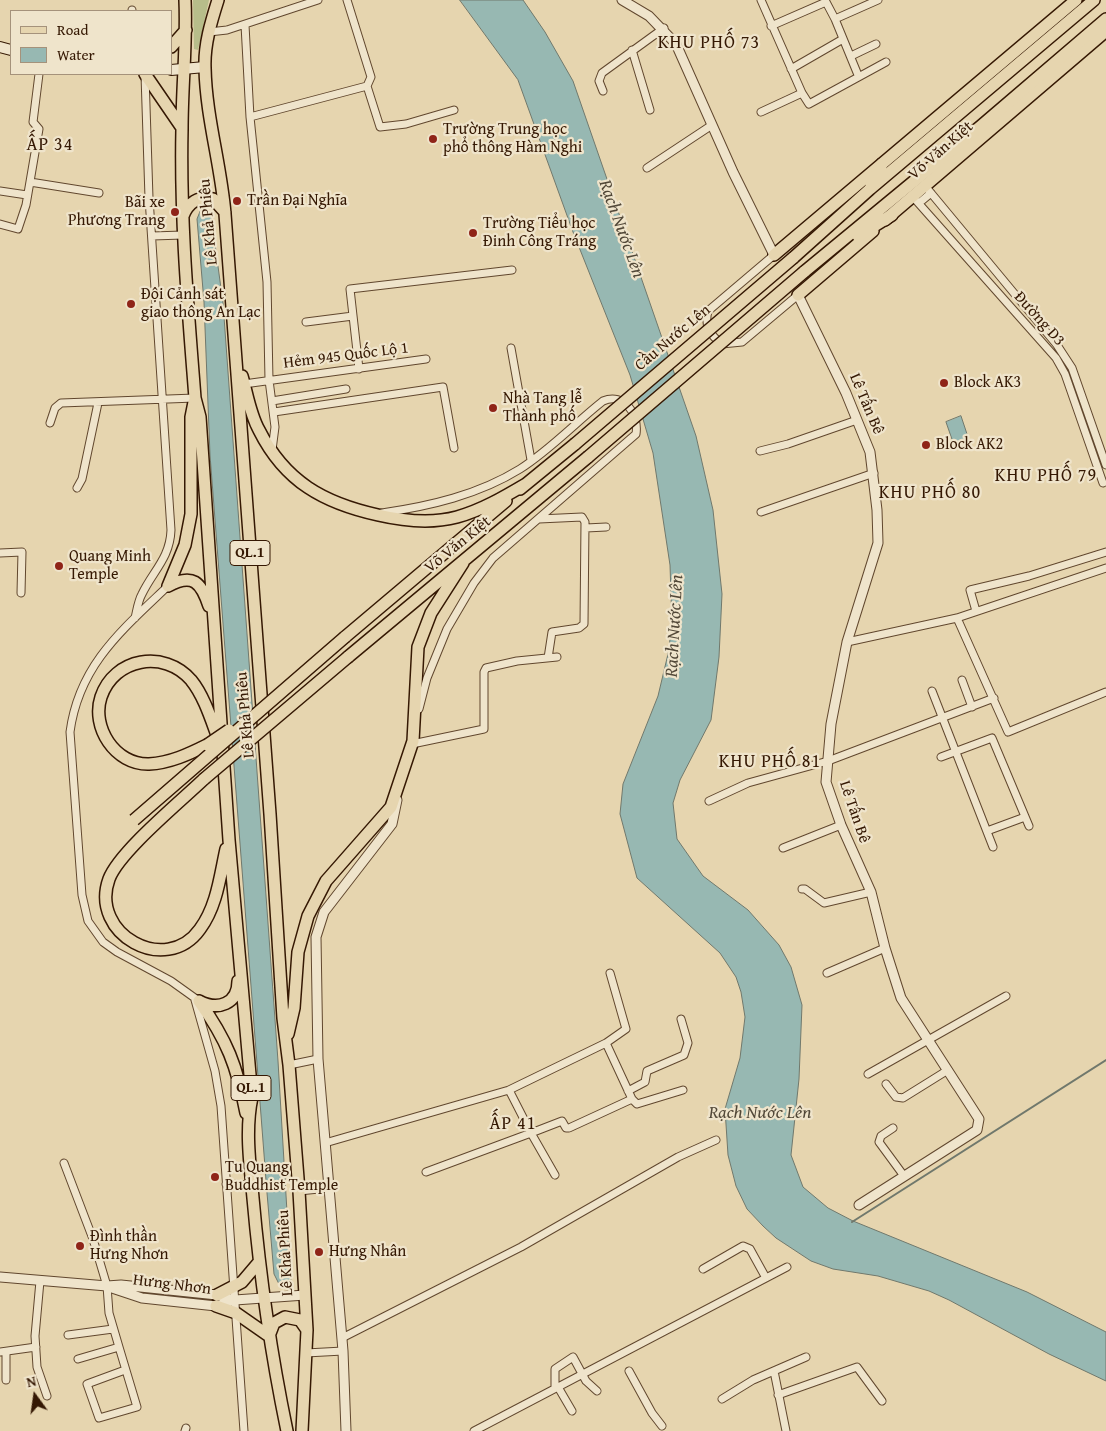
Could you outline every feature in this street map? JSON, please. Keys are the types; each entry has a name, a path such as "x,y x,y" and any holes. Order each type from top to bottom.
{"main road":[{"name":"Lê Khả Phiêu","path":"185,0 186,30 184,53 186,68 182,128 183,235 195,398 200,417 228,840 252,1097 247,1120 252,1185 259,1262 269,1336 287,1431"},
{"name":"Lê Khả Phiêu","path":"186,68 191,52 192,0"},
{"name":"Lê Khả Phiêu","path":"218,0 209,32 205,67 207,100 226,214 283,1018 289,1065 299,1191 307,1330 302,1431"},
{"name":"Võ Văn Kiệt","path":"774,254 1076,0"},
{"name":"Võ Văn Kiệt","path":"793,258 870,189 1094,0"},
{"name":"Võ Văn Kiệt","path":"228,840 214,901 200,930 181,944 172,948 147,949 125,937 110,917 106,895 109,879 135,842 204,779 463,563 804,272 981,126 1106,19"},
{"path":"172,46 186,30"},
{"name":"Võ Văn Kiệt","path":"798,295 892,215 928,190 1106,31"},
{"path":"172,70 205,67"},
{"path":"146,75 182,128"},
{"path":"870,189 882,164"},
{"path":"183,218 190,205 202,198 217,202 226,214"},
{"path":"822,257 892,215"},
{"name":"Cầu Nước Lên","path":"575,444 793,258"},
{"path":"235,352 259,430 272,450 295,478 314,492 347,508 373,514 406,515 438,520 456,517 480,509 526,484"},
{"path":"168,586 184,545 191,514 191,417 195,398"},
{"name":"Võ Văn Kiệt","path":"346,637 575,444"},
{"path":"286,1040 294,1008 298,952 308,916 326,881 391,807 412,744 417,656 424,629 431,613 463,563"},
{"path":"168,586 188,579 199,584 215,621"},
{"path":"223,752 204,703 191,680 174,667 155,661 129,665 115,675 104,690 99,712 100,721 109,744 127,758 148,764 171,761 196,751 236,725 346,637"},
{"path":"134,820 346,637"},
{"path":"196,999 208,1006 217,1006 232,1000 238,987 239,959"},
{"path":"196,999 224,1038 233,1059 247,1120"},
{"path":"259,1262 248,1277 217,1300 269,1336 274,1323 285,1318 300,1320 307,1330"}],"street":[{"path":"209,32 245,25 318,0"},
{"path":"347,0 371,77 367,86 380,127 406,124 454,110"},
{"path":"622,0 649,16 664,28 676,44 712,125 774,254 708,311 706,319 708,330 722,344 731,344 746,339 798,295"},
{"path":"760,0 802,93 809,104 858,75 886,62"},
{"path":"835,19 878,0"},
{"path":"771,26 826,1 858,75"},
{"path":"245,25 250,117 267,282 269,380 275,427 272,450"},
{"path":"603,91 599,82 602,73 664,28"},
{"path":"791,69 843,38"},
{"path":"851,56 876,44"},
{"path":"632,50 650,110"},
{"path":"0,224 18,229 27,195 39,129 33,122 39,75"},
{"path":"135,618 141,596 155,575 171,540 146,134 145,75"},
{"path":"250,117 367,86"},
{"path":"762,112 802,93"},
{"path":"647,168 712,125"},
{"path":"30,182 99,194"},
{"name":"Đường D3","path":"928,190 1057,345 1072,368 1106,464"},
{"path":"0,191 27,195"},
{"name":"Đường D3","path":"916,200 1056,358 1065,374 1103,484"},
{"path":"152,236 183,235"},
{"path":"360,369 350,289 512,270"},
{"name":"Lê Tấn Bê","path":"798,295 846,393 870,452 874,473 878,543 847,642 831,724 826,782 841,824 871,892 885,948 901,998 930,1040 979,1119 977,1130 904,1176 884,1191 859,1205"},
{"path":"306,322 353,316"},
{"path":"511,348 531,460"},
{"name":"Hẻm 945 Quốc Lộ 1","path":"244,384 426,359"},
{"path":"274,412 443,386 454,448"},
{"path":"272,401 346,389"},
{"path":"406,515 484,488 531,460 603,401 612,397 620,399 631,411 637,426 636,434 493,558 474,583 446,629 432,664 414,726"},
{"path":"50,423 54,408 61,403 195,398"},
{"path":"78,488 82,479 98,403"},
{"path":"760,451 788,444 857,420"},
{"path":"762,512 874,473"},
{"path":"539,519 582,517 586,528 584,624 579,628 552,632 548,658"},
{"path":"586,528 606,527"},
{"path":"0,552 18,550 22,552 21,593"},
{"path":"976,611 970,590 1029,576 1106,552"},
{"path":"847,642 957,618 1106,568"},
{"path":"168,586 101,653 77,696 73,710 70,732 82,895 88,921 103,942 117,952 171,981 196,999 218,1082 244,1431"},
{"path":"957,618 1008,732 1106,692"},
{"path":"417,656 432,664"},
{"path":"412,744 482,731 485,725 484,672 486,668 517,661 557,657"},
{"path":"962,680 972,707"},
{"path":"932,691 993,847"},
{"path":"709,801 748,783 828,761 994,698"},
{"path":"941,757 992,738 1029,826"},
{"path":"346,1431 343,1351 318,1059 316,937 324,912 392,824 403,773"},
{"path":"987,831 1025,817"},
{"path":"783,848 841,824"},
{"path":"802,889 806,889 824,903 871,892"},
{"path":"827,973 885,948"},
{"path":"325,1143 509,1090 606,1043 626,1029 610,973"},
{"path":"868,1074 1006,996"},
{"path":"628,1091 645,1082 647,1071 684,1055 688,1043 680,1019"},
{"path":"606,1043 632,1099 638,1104 683,1090"},
{"path":"289,1065 318,1059"},
{"path":"886,1084 896,1097 903,1098 948,1070"},
{"path":"509,1090 554,1175"},
{"path":"426,1172 562,1121 566,1128 569,1128 632,1099"},
{"path":"893,1128 881,1136 879,1142 904,1176"},
{"path":"342,1338 521,1247 678,1157 716,1140"},
{"path":"64,1163 93,1239 107,1286 108,1313 118,1347 126,1370 137,1407 99,1418 87,1384 126,1370"},
{"path":"226,1184 252,1185"},
{"path":"299,1191 329,1188"},
{"path":"703,1269 743,1246 750,1249 766,1278"},
{"path":"474,1431 788,1267"},
{"name":"Hưng Nhơn","path":"0,1277 107,1286 121,1285 217,1300 305,1294"},
{"path":"40,1281 36,1347 37,1367 47,1396"},
{"path":"68,1335 113,1329"},
{"path":"6,1380 3,1352 36,1347"},
{"path":"78,1359 118,1347"},
{"path":"306,1353 343,1351"},
{"path":"572,1411 557,1388 555,1369 573,1357 586,1382 597,1391"},
{"path":"722,1399 774,1371 806,1357"},
{"path":"778,1395 857,1367 863,1371 882,1401"},
{"path":"629,1371 662,1426"},
{"path":"774,1371 786,1431"}],"green space":[{"path":"193,0 209,0 198,50 194,49"}],"water":[{"name":"Rạch Nước Lên","path":"460,0 523,0 545,32 573,81 696,436 713,510 722,594 719,657 711,720 680,780 673,803 677,839 703,876 748,910 779,945 791,967 802,1005 799,1079 791,1155 803,1187 828,1208 853,1221 1027,1292 1106,1332 1106,1381 1049,1354 929,1291 878,1276 833,1269 811,1261 776,1238 763,1226 747,1209 736,1186 728,1155 725,1109 740,1058 745,1017 741,992 736,977 720,953 637,878 620,814 623,784 658,696 668,654 672,625 670,565 653,453 630,375 573,232 518,80"},
{"path":"206,208 211,215 223,303 278,1061 291,1279 289,1284 280,1286 274,1274 267,1193 210,455 204,302 197,219 201,209"},
{"path":"961,416 970,443 955,448 946,422"}],"waterway":[{"path":"852,1222 1106,1060"}],"place":[{"name":"Trường Trung học phổ thông Hàm Nghi","path":"433,139"},
{"name":"Trần Đại Nghĩa","path":"237,201"},
{"name":"Bãi xe Phương Trang","path":"175,212"},
{"name":"Trường Tiểu học Đinh Công Tráng","path":"473,233"},
{"name":"Đội Cảnh sát giao thông An Lạc","path":"131,304"},
{"name":"Block AK3","path":"944,383"},
{"name":"Nhà Tang lễ Thành phố","path":"493,408"},
{"name":"Block AK2","path":"926,445"},
{"name":"Quang Minh Temple","path":"59,566"},
{"name":"Tu Quang Buddhist Temple","path":"215,1177"},
{"name":"Đình thần Hưng Nhơn","path":"80,1246"},
{"name":"Hưng Nhân","path":"319,1252"}],"district":[{"name":"KHU PHỐ 73","path":"709,43"},
{"name":"ẤP 34","path":"50,145"},
{"name":"KHU PHỐ 79","path":"1046,476"},
{"name":"KHU PHỐ 80","path":"930,493"},
{"name":"KHU PHỐ 81","path":"770,762"},
{"name":"ẤP 41","path":"513,1124"}]}
